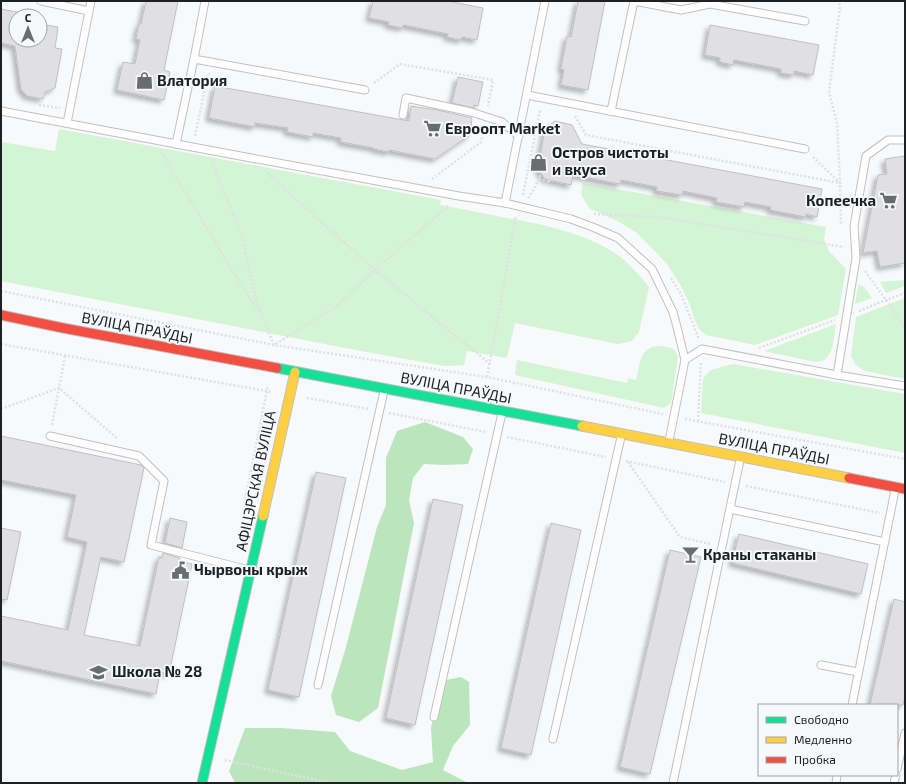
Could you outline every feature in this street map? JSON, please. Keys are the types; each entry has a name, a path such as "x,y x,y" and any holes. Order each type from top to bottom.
{"main road":[{"name":"ВУЛІЦА ПРАЎДЫ","path":"1,315 70,330 502,411 900,488"},
{"name":"АФІЦЭРСКАЯ ВУЛІЦА","path":"202,783 295,372"}],"lane":[{"path":"40,1 90,11"},
{"path":"67,123 92,1"},
{"path":"176,144 205,1"},
{"path":"505,203 545,1"},
{"path":"611,111 634,1 681,10 710,4 805,21"},
{"path":"194,59 365,90"},
{"path":"527,95 806,149"},
{"path":"403,115 406,98 471,112 502,122 519,136"},
{"path":"1,111 251,158 505,203 571,219 618,238 652,269 673,312 677,327 685,360 669,444"},
{"path":"837,375 856,258 854,226 866,156 888,140 904,140"},
{"path":"685,360 702,349 837,375 905,386"},
{"path":"318,685 384,389"},
{"path":"434,717 502,411"},
{"path":"553,739 621,434"},
{"path":"50,436 139,456 164,481 151,545 251,570"},
{"path":"673,783 740,458"},
{"path":"852,704 890,516 900,488"},
{"path":"730,509 885,542"},
{"path":"821,665 858,672"},
{"path":"898,764 905,733"}],"path":[{"path":"839,1 840,7 830,92 838,123 841,225"},
{"path":"523,195 540,110 547,112"},
{"path":"569,115 576,117 586,136 840,183"},
{"path":"153,140 239,282 262,317"},
{"path":"806,149 840,183"},
{"path":"208,150 242,236 257,303 274,345"},
{"path":"251,158 375,270 490,364"},
{"path":"487,377 518,206 530,196 541,174"},
{"path":"539,179 550,182 550,180"},
{"path":"274,345 334,308 460,196"},
{"path":"591,214 660,217 848,248 905,328"},
{"path":"1,290 274,345 487,377 698,421 905,459"},
{"path":"756,349 905,293"},
{"path":"699,338 706,339"},
{"path":"1,344 379,411 497,434 890,516"},
{"path":"50,436 65,356"},
{"path":"1,409 59,388"},
{"path":"59,388 122,442"},
{"path":"628,461 680,537 722,546"},
{"path":"208,757 330,783"}],"green space":[{"path":"59,129 441,200 440,205 565,231 593,241 619,256 631,266 649,287 639,332 632,341 618,344 515,323 507,358 467,351 464,365 445,366 1,281 1,142 55,151"},
{"path":"583,183 826,227 824,239 829,251 846,269 838,315 755,345 706,335 699,329 681,286 667,264 637,233 619,222 589,208 581,194"},
{"path":"905,280 905,286 886,293 880,282"},
{"path":"858,285 863,286 872,298 855,304"},
{"path":"905,298 905,379 865,371 856,365 851,356 856,317"},
{"path":"836,324 831,350 829,355 822,361 815,362 764,351"},
{"path":"662,346 674,349 678,357 671,403 664,408 515,375 517,360 627,383 628,378 636,380 640,361 644,353 652,347"},
{"path":"733,364 905,394 905,453 701,413 703,378 711,370"},
{"path":"425,422 463,437 473,449 468,464 424,464 413,478 409,500 414,523 378,708 359,722 336,715 331,696 346,647 377,527 386,505 386,458 397,431"},
{"path":"461,677 469,682 470,725 453,746 443,770 468,783 235,783 229,771 245,728 281,728 335,732 350,751 402,770 433,762 431,728 441,681"}],"building":[{"path":"146,1 178,1 164,70 170,72 164,100 117,90 123,62 135,64 140,40 136,39"},
{"path":"373,1 448,1 483,8 477,40 462,37 461,40 447,37 448,34 403,25 403,28 388,25 389,22 369,18"},
{"path":"578,1 605,1 588,90 561,85 564,70 561,69 567,36 571,37"},
{"path":"1,9 8,10 8,44 1,43"},
{"path":"48,25 58,27 55,48 62,49 55,88 45,92 43,99 27,96 21,89 15,48 48,48"},
{"path":"710,25 819,45 813,75 794,71 794,75 781,73 781,69 734,60 733,65 720,62 720,58 705,55"},
{"path":"458,77 483,82 478,106 474,105 474,108 452,103"},
{"path":"215,86 409,121 411,106 437,110 472,118 470,135 435,159 389,150 389,152 341,142 341,138 313,133 313,137 287,132 288,128 255,123 255,127 209,118"},
{"path":"555,121 572,125 582,144 822,189 817,217 806,214 806,217 770,210 771,207 745,202 744,207 716,202 717,198 683,191 682,195 657,191 657,187 621,180 620,184 573,175 571,185 545,179 538,169 539,162 545,129"},
{"name":"Копеечка","path":"905,156 905,263 880,267 877,251 863,253 878,175 887,174 885,159"},
{"path":"1,436 141,465 144,468 124,562 101,557 84,635 140,646 159,557 162,558 163,553 180,558 179,561 192,564 169,674 160,672 156,694 1,661 1,616 68,630 87,542 67,537 76,495 1,480"},
{"path":"316,472 346,478 299,697 268,690"},
{"path":"433,499 463,505 415,725 386,718"},
{"path":"170,518 187,522 182,548 165,543"},
{"path":"551,523 581,530 531,755 501,748"},
{"path":"1,528 21,532 7,600 1,599"},
{"path":"739,534 868,564 861,594 732,563"},
{"path":"670,550 701,557 650,774 620,767"},
{"path":"894,599 905,602 905,696 903,705 870,704"}],"traffic: fast":[{"path":"277,368 582,426"},
{"path":"202,783 263,516"}],"traffic: slow":[{"path":"263,516 295,372"},
{"path":"582,426 849,478"}],"traffic: jam":[{"path":"1,315 277,368"},
{"path":"849,478 905,489"}],"place":[{"name":"Влатория","path":"144,81"},
{"name":"Евроопт Market","path":"432,129"},
{"name":"Остров чистоты и вкуса","path":"539,162"},
{"name":"Копеечка","path":"889,201"},
{"name":"Краны стаканы","path":"690,555"},
{"name":"Чырвоны крыж","path":"181,570"},
{"name":"Школа № 28","path":"99,672"}]}
